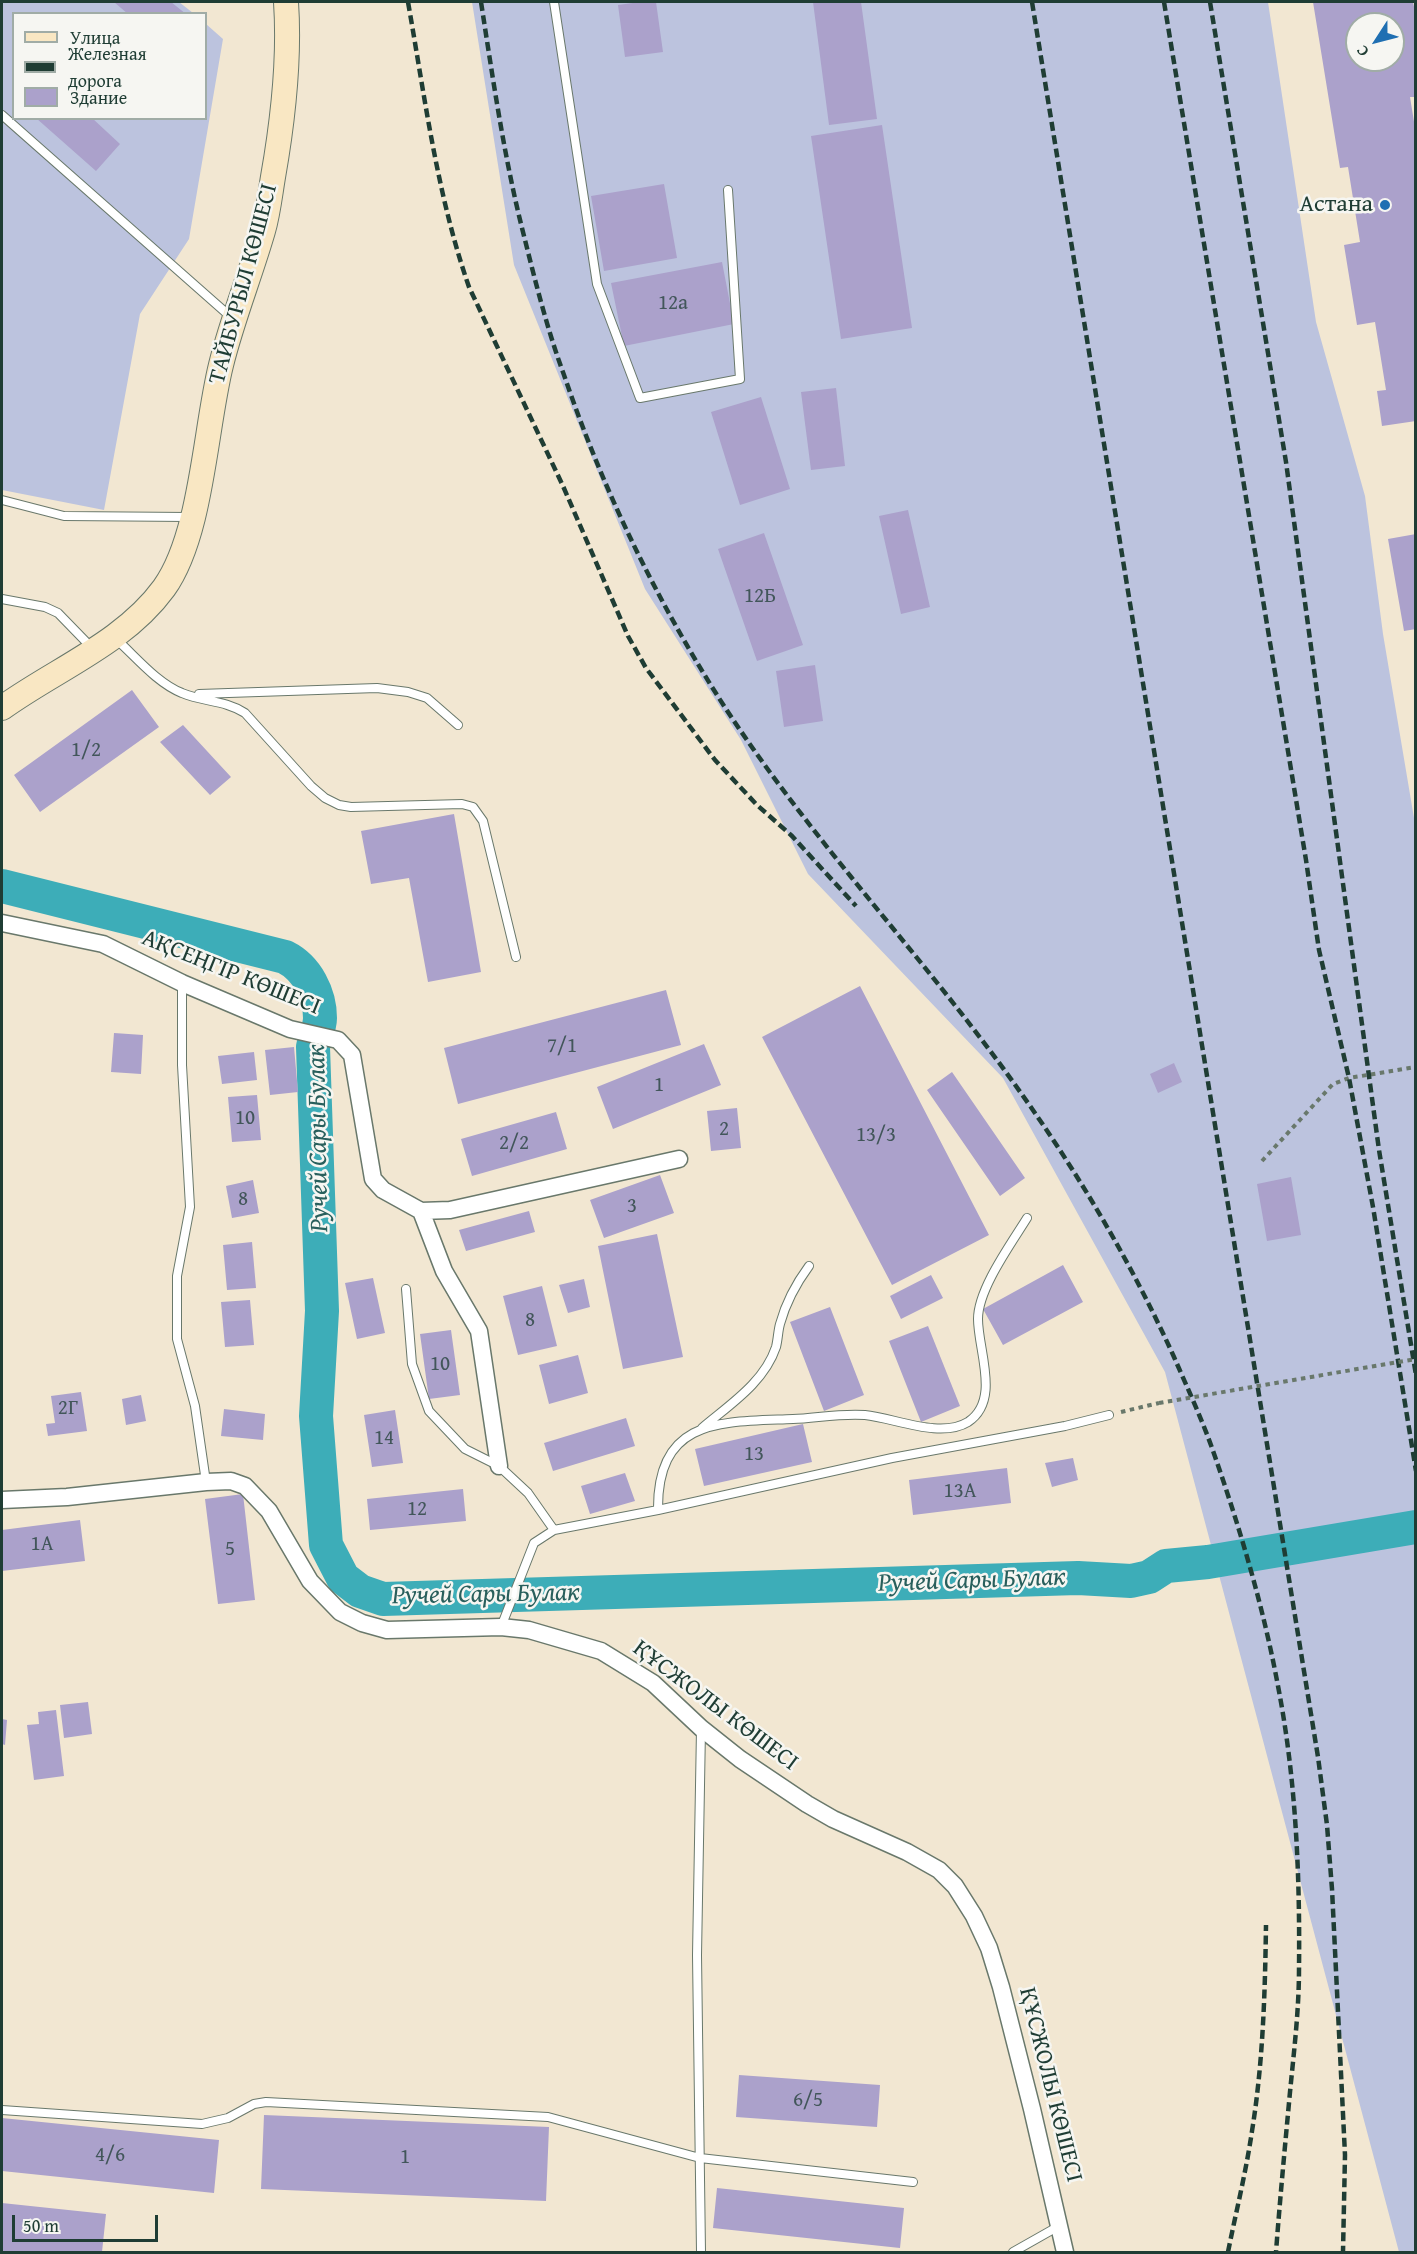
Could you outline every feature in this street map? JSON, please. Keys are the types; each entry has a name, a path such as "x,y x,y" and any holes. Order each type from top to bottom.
{"main road":[{"name":"ТАЙБУРЫЛ КӨШЕСІ","path":"2,708 136,620 154,601 179,562 193,517 221,364 264,228 282,120 286,2"}],"street":[{"name":"АҚСЕҢГІР КӨШЕСІ","path":"2,923 103,944 182,983 290,1029 338,1040 352,1055 373,1179 383,1190 421,1211"},
{"path":"499,1466 479,1331 444,1271 421,1211 450,1210 679,1159"},
{"name":"ҚҰСЖОЛЫ КӨШЕСІ","path":"2,1500 67,1497 206,1482 231,1481 245,1486 269,1511 310,1581 340,1612 362,1623 387,1630 501,1627 528,1630 601,1651 653,1683 701,1728 740,1760 807,1804 939,1870 955,1886 974,1916 989,1948 1001,1987 1065,2253"}],"lane":[{"path":"554,2 597,284 640,398 740,379 728,190"},
{"path":"2,116 235,320"},
{"path":"2,500 64,516 193,517"},
{"path":"2,599 45,607 58,613 168,687 184,694 235,706 245,713 311,786 339,805 351,807 462,804 472,807 483,821 516,957"},
{"path":"184,694 377,688 408,692 427,698 458,725"},
{"path":"182,983 182,1065 190,1208 177,1276 177,1339 195,1407 206,1482"},
{"path":"699,1430 729,1422 759,1419 865,1415 952,1429 968,1422 980,1411 986,1395 978,1318 982,1294 1027,1218"},
{"path":"658,1510 658,1491 666,1460 676,1445 699,1430 754,1383 766,1367 776,1347 783,1315 793,1288 809,1266"},
{"path":"406,1289 412,1364 429,1411 465,1449 499,1466 528,1493 554,1530"},
{"path":"501,1627 534,1543 554,1530 658,1510 892,1458 1065,1426 1108,1415"},
{"path":"701,1728 697,1955 701,2253"},
{"path":"2,2110 202,2124 228,2118 254,2104 266,2102 549,2117 700,2158 913,2182"},
{"path":"1013,2253 1059,2226"}],"path":[{"path":"1263,1161 1333,1084 1349,1078 1416,1068"},
{"path":"1108,1415 1159,1403 1416,1359"}],"shaded area":[{"path":"2,2 179,2 192,12 12,12 12,120 207,120 207,25 223,39 189,239 140,314 104,510 2,490"},
{"path":"472,2 1268,2 1316,322 1365,496 1383,634 1415,824 1415,2252 1399,2252 1165,1372 1003,1078 808,874 741,740 645,589 514,265"}],"building":[{"path":"114,2 171,2 184,12 126,12"},
{"path":"656,2 663,52 625,57 618,5"},
{"path":"813,2 861,2 877,119 829,125"},
{"name":"Астана","path":"1313,2 1413,2 1416,16 1416,97 1410,97 1416,134 1416,421 1382,426 1377,391 1386,390 1375,322 1357,325 1344,245 1360,242 1348,167 1340,168"},
{"path":"38,120 94,120 120,144 96,171"},
{"path":"882,125 912,328 841,339 811,136"},
{"path":"664,184 677,258 604,271 591,196"},
{"path":"722,262 734,324 624,346 611,283"},
{"path":"836,388 845,466 811,470 801,392"},
{"path":"761,397 790,489 740,505 711,412"},
{"path":"908,510 930,607 901,614 879,516"},
{"path":"764,533 803,645 757,661 718,549"},
{"path":"1416,534 1416,629 1404,631 1388,539"},
{"path":"815,665 823,721 784,727 776,671"},
{"path":"132,690 159,727 40,812 14,775"},
{"path":"183,725 231,777 210,795 160,742"},
{"path":"454,814 481,972 428,982 409,878 371,884 361,831"},
{"path":"860,986 989,1235 892,1285 762,1037"},
{"path":"666,990 681,1045 458,1104 444,1048"},
{"path":"114,1033 143,1035 141,1074 111,1072"},
{"path":"704,1044 721,1085 613,1129 597,1087"},
{"path":"294,1047 298,1092 270,1095 265,1050"},
{"path":"254,1052 257,1080 222,1084 218,1056"},
{"path":"1174,1063 1182,1082 1158,1093 1150,1074"},
{"path":"952,1072 1025,1178 1000,1196 927,1090"},
{"path":"257,1095 261,1140 232,1142 228,1097"},
{"path":"737,1108 741,1148 711,1151 707,1111"},
{"path":"556,1112 567,1149 472,1176 461,1139"},
{"path":"660,1175 674,1213 604,1238 590,1200"},
{"path":"1291,1177 1301,1235 1267,1241 1257,1184"},
{"path":"253,1180 259,1213 232,1218 226,1186"},
{"path":"529,1211 535,1232 466,1251 459,1230"},
{"path":"657,1234 683,1357 623,1369 598,1246"},
{"path":"252,1242 256,1288 227,1290 223,1245"},
{"path":"1063,1265 1083,1302 1003,1345 983,1309"},
{"path":"931,1275 943,1298 901,1319 890,1296"},
{"path":"373,1278 385,1333 357,1339 345,1283"},
{"path":"584,1279 590,1307 568,1313 559,1285"},
{"path":"542,1286 557,1346 518,1355 503,1296"},
{"path":"250,1300 254,1345 225,1347 221,1302"},
{"path":"830,1307 864,1395 824,1411 790,1322"},
{"path":"928,1326 960,1406 921,1422 889,1341"},
{"path":"451,1330 460,1395 429,1399 420,1334"},
{"path":"578,1355 588,1393 549,1404 539,1365"},
{"path":"81,1392 87,1431 48,1436 46,1424 55,1423 51,1396"},
{"path":"141,1395 146,1421 126,1425 122,1399"},
{"path":"224,1409 265,1414 263,1440 221,1436"},
{"path":"395,1410 403,1463 372,1467 364,1415"},
{"path":"626,1418 635,1446 553,1471 544,1443"},
{"path":"803,1424 812,1462 704,1486 695,1449"},
{"path":"1073,1458 1078,1480 1052,1487 1045,1463"},
{"path":"1007,1468 1011,1503 913,1515 909,1480"},
{"path":"625,1473 635,1501 590,1514 581,1486"},
{"path":"463,1489 466,1521 370,1530 367,1499"},
{"path":"243,1494 255,1600 218,1604 205,1499"},
{"path":"80,1520 85,1561 2,1571 2,1530"},
{"path":"88,1702 92,1734 64,1738 60,1705"},
{"path":"56,1710 64,1776 34,1780 27,1725 39,1724 38,1712"},
{"path":"2,1719 7,1720 5,1745 2,1744"},
{"path":"739,2075 880,2085 877,2127 736,2117"},
{"path":"264,2115 549,2127 546,2201 261,2189"},
{"path":"2,2118 219,2140 214,2193 2,2171"},
{"path":"717,2188 904,2208 900,2248 713,2228"},
{"path":"2,2203 106,2214 102,2252 2,2252"}],"waterway":[{"name":"Ручей Сары Булак","path":"2,886 285,957 300,968 311,983 318,1000 320,1018 313,1047 322,1311 316,1416 326,1545 343,1578 360,1591 383,1599 1078,1578 1131,1581 1149,1577 1166,1566 1208,1562 1416,1527"}],"railway":[{"path":"408,2 440,182 469,287 563,486 628,636 646,668 715,760 757,805 792,836 856,906"},
{"path":"481,2 510,175 547,322 578,416 594,456 648,574 712,687 778,784 997,1060 1071,1167 1136,1279 1174,1357 1212,1448 1241,1536 1265,1625 1284,1721 1296,1827 1299,1984 1276,2252"},
{"path":"1032,2 1318,1757 1332,1889 1345,2155 1343,2252"},
{"path":"1164,2 1319,950 1349,1078 1373,1207 1416,1471"},
{"path":"1210,2 1286,462 1379,1150 1416,1375"},
{"path":"1228,2252 1247,2162 1259,2080 1266,1925"}],"place":[{"name":"Астана","path":"1385,205"}]}
